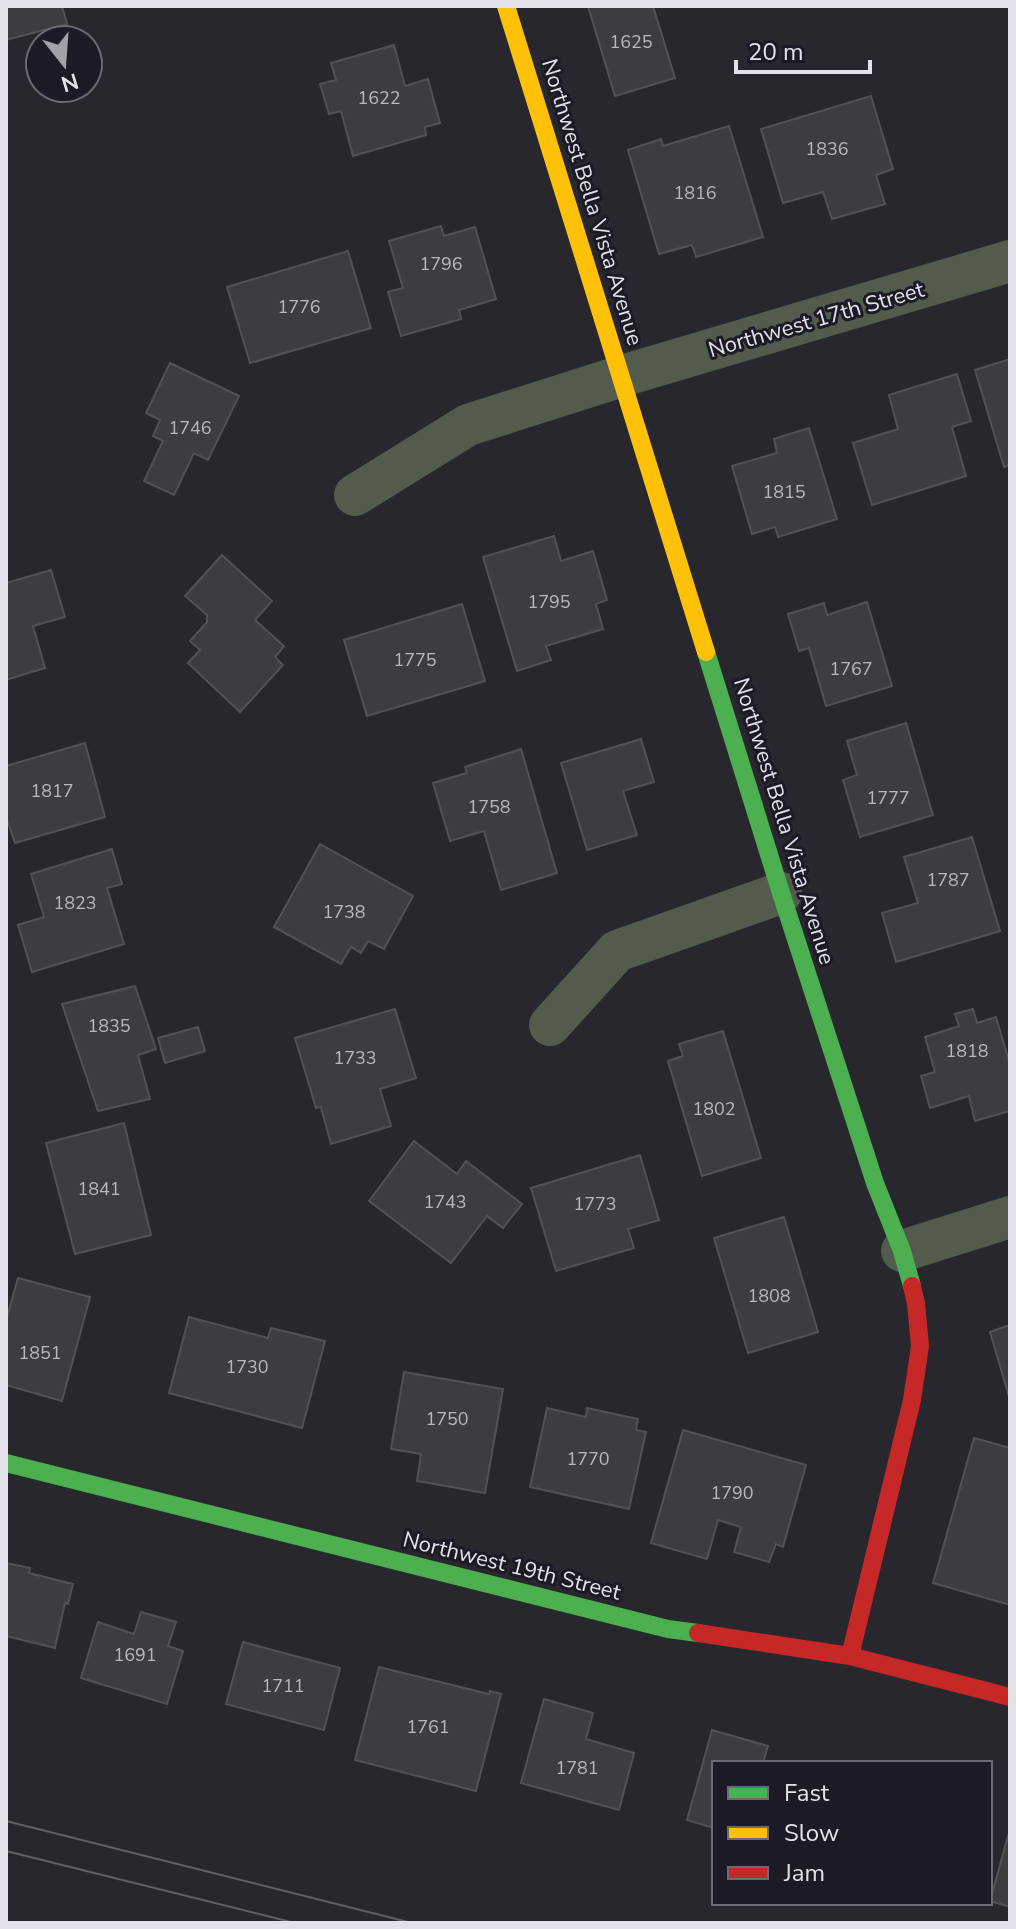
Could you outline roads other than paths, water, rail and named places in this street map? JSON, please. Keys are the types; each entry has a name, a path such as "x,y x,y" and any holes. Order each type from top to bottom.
{"street":[{"name":"Northwest Bella Vista Avenue","path":"506,6 781,893 875,1183 902,1251 916,1303 920,1346 912,1400 850,1656"},
{"name":"Northwest 17th Street","path":"355,495 468,425 1010,261"},
{"path":"550,1025 617,951 781,893"},
{"path":"902,1251 1010,1217"},
{"name":"Northwest 19th Street","path":"6,1463 668,1629 850,1656 1010,1697"}],"tram line":[{"path":"6,1821 412,1923"},
{"path":"6,1851 295,1923"}]}
